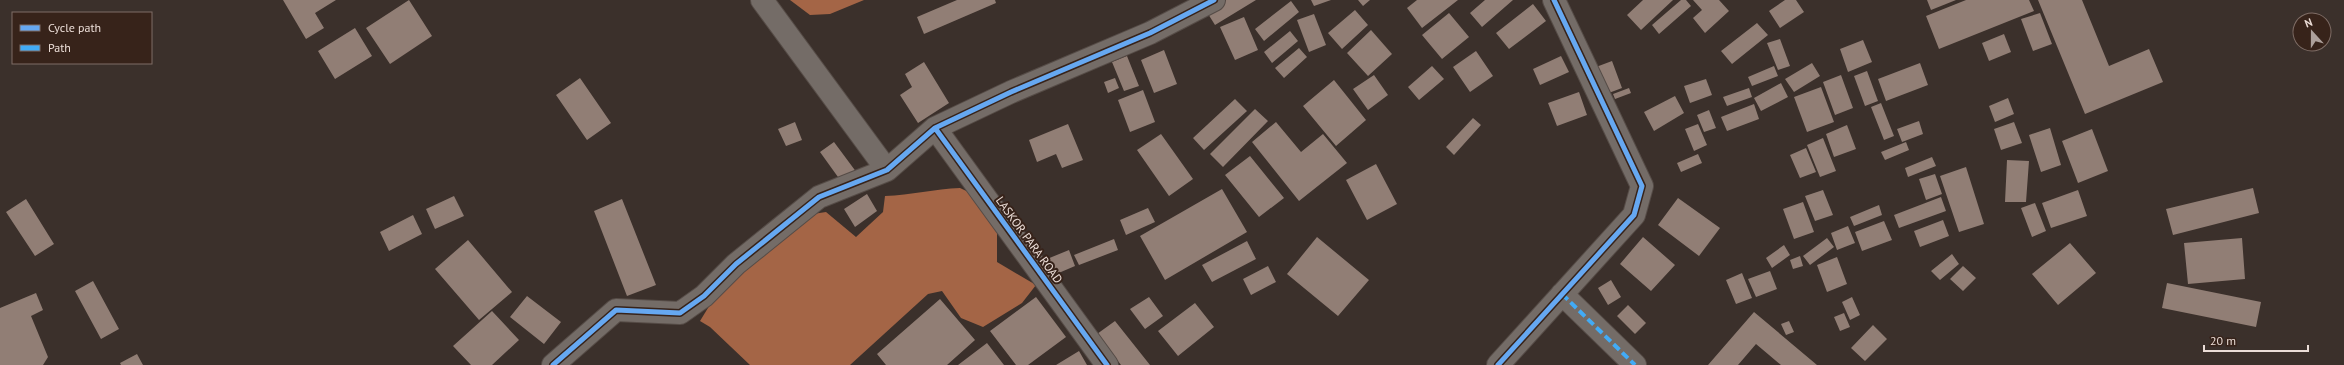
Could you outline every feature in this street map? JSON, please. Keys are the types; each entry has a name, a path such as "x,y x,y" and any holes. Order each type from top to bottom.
{"street":[{"path":"762,0 887,170"},
{"path":"553,365 616,310 680,313 704,296 736,264 819,197 887,170 935,128 1011,92 1150,32 1214,0"},
{"path":"1498,365 1634,215 1642,186 1554,0"},
{"name":"LASKOR PARA ROAD","path":"935,128 1107,365"},
{"path":"1562,294 1635,365"}],"shaded area":[{"path":"790,0 864,0 830,14 810,15"},
{"path":"960,188 977,196 997,224 997,262 1036,285 1022,303 983,327 961,318 942,291 928,294 850,365 750,365 710,327 700,321 711,303 727,287 791,229 813,214 826,212 856,237 883,212 885,196"}],"building":[{"path":"283,0 336,0 315,13 324,28 306,39"},
{"path":"409,0 432,36 390,64 366,28"},
{"path":"957,0 995,0 996,3 924,34 917,17"},
{"path":"1219,0 1256,0 1215,25 1205,9"},
{"path":"1311,0 1331,0 1314,6"},
{"path":"1358,0 1370,0 1363,6"},
{"path":"1417,0 1458,0 1422,28 1407,8"},
{"path":"1485,0 1513,0 1482,27 1470,13"},
{"path":"1643,0 1673,0 1641,30 1627,15"},
{"path":"1681,0 1686,0 1691,6 1659,34 1652,25"},
{"path":"1693,0 1719,0 1729,11 1705,33 1693,18 1702,10"},
{"path":"1785,0 1796,0 1804,12 1780,28 1769,11"},
{"path":"1927,0 1956,0 1931,10"},
{"path":"1966,0 2029,0 2034,11 1939,49 1926,16"},
{"path":"2038,0 2082,0 2109,66 2149,49 2163,82 2085,114"},
{"path":"1291,1 1299,12 1264,41 1255,29"},
{"path":"1533,4 1546,21 1509,49 1496,33"},
{"path":"1355,10 1368,25 1342,49 1328,33"},
{"path":"1449,13 1469,37 1442,59 1422,35"},
{"path":"2040,13 2052,44 2033,51 2021,19"},
{"path":"1314,14 1326,45 1309,52 1297,20"},
{"path":"1244,17 1258,50 1235,60 1220,27"},
{"path":"1757,23 1768,35 1732,64 1721,51"},
{"path":"355,28 372,56 335,79 318,51"},
{"path":"1371,30 1392,54 1368,76 1347,53"},
{"path":"1290,31 1298,41 1272,63 1264,52"},
{"path":"2004,34 2011,52 1989,61 1982,43"},
{"path":"1780,39 1790,66 1778,70 1767,43"},
{"path":"1863,40 1872,62 1848,72 1840,49"},
{"path":"1299,48 1307,57 1284,78 1275,68"},
{"path":"1164,50 1177,84 1154,93 1141,60"},
{"path":"1476,51 1493,76 1470,92 1453,67"},
{"path":"1127,56 1139,86 1124,91 1112,62"},
{"path":"1561,56 1569,72 1540,85 1533,69"},
{"path":"1612,61 1622,88 1606,94 1596,67"},
{"path":"924,62 949,103 918,123 900,95 912,87 905,74"},
{"path":"1812,63 1820,76 1794,92 1785,79"},
{"path":"1920,63 1928,85 1886,101 1878,79"},
{"path":"1432,66 1444,79 1419,100 1408,87"},
{"path":"1774,66 1778,76 1752,86 1748,77"},
{"path":"1867,71 1878,101 1865,106 1854,76"},
{"path":"1374,75 1388,95 1368,110 1353,89"},
{"path":"1841,75 1853,108 1835,115 1823,82"},
{"path":"580,78 611,123 587,140 556,95"},
{"path":"1115,78 1119,88 1108,93 1104,82"},
{"path":"1706,79 1712,95 1690,103 1684,86"},
{"path":"1334,80 1366,120 1336,146 1303,106"},
{"path":"1781,83 1788,97 1761,111 1754,98"},
{"path":"1821,87 1834,122 1807,132 1794,97"},
{"path":"1629,88 1631,93 1615,99 1613,94"},
{"path":"1749,88 1752,97 1727,106 1723,97"},
{"path":"1143,90 1155,122 1130,132 1118,100"},
{"path":"1579,92 1587,115 1557,126 1548,103"},
{"path":"1675,96 1684,113 1654,131 1644,112"},
{"path":"2008,98 2014,114 1995,122 1989,106"},
{"path":"1235,99 1247,111 1204,150 1193,138"},
{"path":"1881,103 1894,136 1884,140 1871,107"},
{"path":"1754,104 1759,119 1727,131 1721,117"},
{"path":"1255,109 1268,121 1223,167 1210,154"},
{"path":"1709,110 1716,128 1704,132 1697,115"},
{"path":"1473,118 1481,125 1454,155 1446,147"},
{"path":"1919,121 1923,134 1902,142 1897,129"},
{"path":"795,122 802,140 786,146 778,129"},
{"path":"1276,122 1301,152 1323,134 1347,163 1299,201 1252,142"},
{"path":"2014,122 2022,143 2001,150 1994,129"},
{"path":"1068,124 1083,160 1062,168 1056,154 1037,162 1029,140"},
{"path":"1698,124 1707,145 1694,151 1685,129"},
{"path":"1847,125 1856,149 1834,157 1826,134"},
{"path":"2050,128 2061,165 2041,172 2029,135"},
{"path":"2092,129 2108,171 2078,183 2062,141"},
{"path":"1161,134 1193,179 1169,196 1137,150"},
{"path":"1823,138 1836,171 1820,177 1807,145"},
{"path":"834,142 857,173 843,184 820,152"},
{"path":"1906,142 1909,150 1885,160 1881,152"},
{"path":"1806,148 1816,172 1800,178 1790,155"},
{"path":"1698,154 1702,163 1681,172 1677,163"},
{"path":"1250,156 1284,198 1259,217 1225,175"},
{"path":"1932,157 1936,166 1908,177 1905,168"},
{"path":"2007,160 2029,161 2026,202 2005,202"},
{"path":"1376,164 1397,204 1367,220 1346,180"},
{"path":"1966,167 1984,224 1959,232 1940,176"},
{"path":"1935,174 1942,194 1926,200 1919,179"},
{"path":"2253,188 2259,213 2173,235 2166,209"},
{"path":"1222,189 1247,232 1165,280 1140,236"},
{"path":"1823,190 1833,215 1815,221 1805,196"},
{"path":"2078,190 2087,216 2051,228 2042,203"},
{"path":"867,194 877,211 855,227 844,209"},
{"path":"454,196 464,216 435,229 426,209"},
{"path":"1941,197 1946,211 1899,228 1894,215"},
{"path":"1678,198 1720,228 1699,256 1658,225"},
{"path":"26,199 54,244 35,256 6,212"},
{"path":"622,199 656,285 627,296 594,211"},
{"path":"1803,202 1814,232 1794,239 1783,209"},
{"path":"2035,203 2046,231 2032,237 2021,208"},
{"path":"1879,205 1882,215 1854,226 1850,217"},
{"path":"1148,208 1155,222 1126,235 1120,220"},
{"path":"413,215 422,234 389,251 380,232"},
{"path":"1943,220 1949,236 1920,247 1914,231"},
{"path":"1884,221 1892,240 1862,251 1855,232"},
{"path":"1848,226 1855,243 1837,250 1831,233"},
{"path":"1317,237 1369,280 1338,316 1287,274"},
{"path":"1643,237 1675,265 1651,291 1620,264"},
{"path":"1827,238 1834,247 1810,265 1803,256"},
{"path":"2242,238 2245,279 2188,284 2184,243"},
{"path":"1114,239 1118,250 1079,265 1074,255"},
{"path":"468,240 512,292 479,320 435,269"},
{"path":"1247,241 1256,259 1212,282 1202,265"},
{"path":"2070,243 2096,273 2058,305 2032,274"},
{"path":"1784,245 1790,255 1772,268 1766,258"},
{"path":"1069,250 1075,266 1054,275 1047,259"},
{"path":"1952,254 1959,264 1940,280 1931,271"},
{"path":"1800,256 1803,266 1793,269 1790,260"},
{"path":"1837,257 1847,284 1827,292 1817,265"},
{"path":"1268,266 1276,282 1251,295 1243,279"},
{"path":"1963,266 1976,278 1963,291 1950,279"},
{"path":"1770,271 1777,289 1756,297 1748,279"},
{"path":"1742,273 1752,298 1736,304 1726,280"},
{"path":"1611,280 1621,297 1608,305 1598,288"},
{"path":"93,281 119,329 101,339 75,291"},
{"path":"2167,283 2261,302 2256,327 2162,308"},
{"path":"36,293 43,310 31,316 48,357 43,365 0,365 0,308"},
{"path":"527,296 561,322 544,344 510,317"},
{"path":"1036,297 1066,337 1028,365 1016,365 990,331"},
{"path":"1149,297 1163,316 1145,329 1130,309"},
{"path":"1852,297 1860,315 1850,320 1842,302"},
{"path":"940,299 975,340 947,365 886,365 877,354"},
{"path":"1195,303 1214,327 1178,356 1158,331"},
{"path":"1628,305 1646,323 1635,334 1617,316"},
{"path":"492,311 519,340 492,365 471,365 453,346"},
{"path":"1754,312 1817,365 1781,365 1756,344 1738,365 1708,365"},
{"path":"1844,313 1850,327 1840,331 1834,317"},
{"path":"1115,321 1150,365 1121,365 1097,334"},
{"path":"1789,321 1794,332 1786,335 1781,324"},
{"path":"1873,325 1887,339 1865,361 1851,348"},
{"path":"987,343 1004,365 958,365"},
{"path":"1079,351 1087,365 1056,365"},
{"path":"137,354 143,365 121,365 120,363"}],"marked path":[{"path":"1562,294 1635,365"}],"cycle path":[{"path":"553,365 616,310 680,313 704,296 736,264 819,197 887,170 935,128 1011,92 1150,33 1214,0"},
{"path":"1498,365 1634,215 1642,186 1554,0"},
{"path":"935,128 1107,365"}]}
